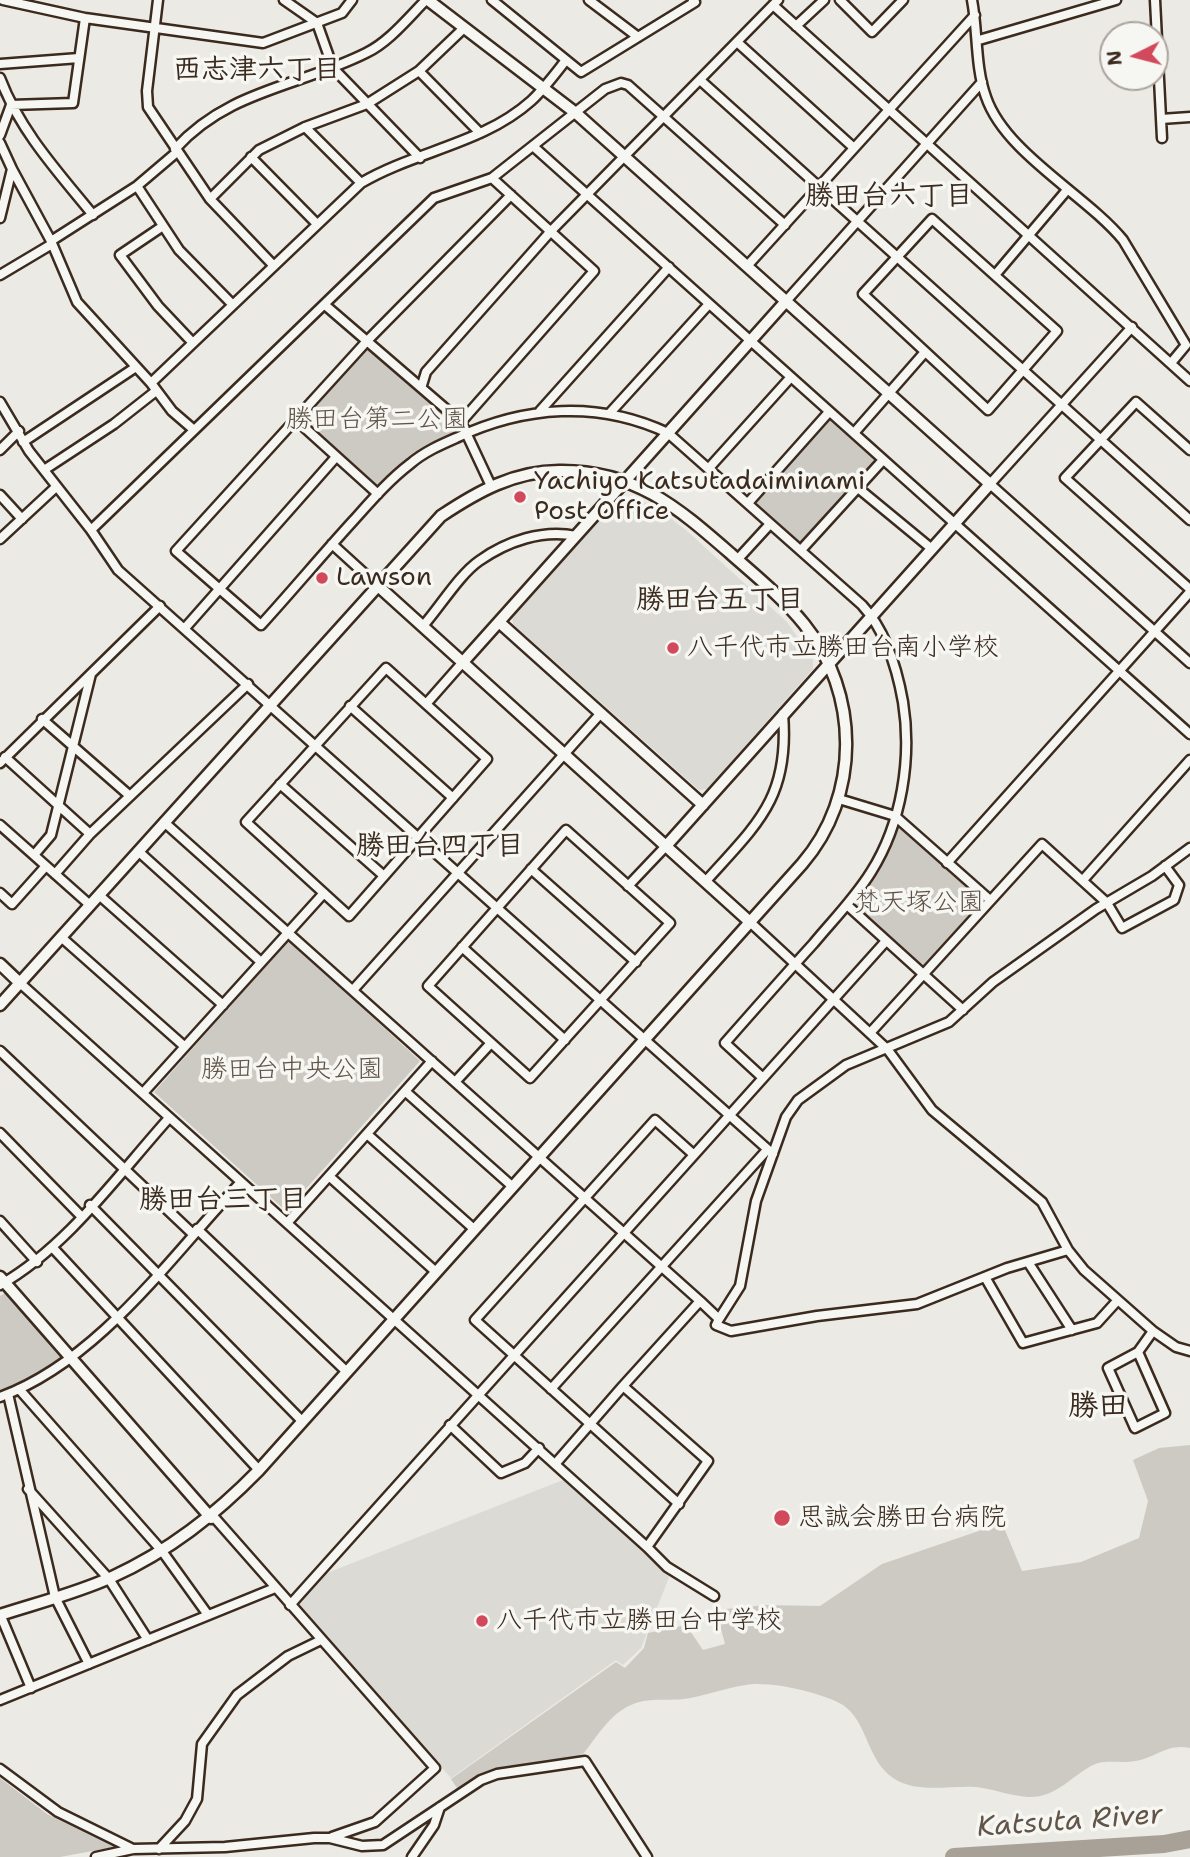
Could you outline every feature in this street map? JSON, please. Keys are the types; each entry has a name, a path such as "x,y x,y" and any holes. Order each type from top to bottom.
{"street":[{"path":"3,0 45,4 85,18 263,43 342,13 352,0"},
{"path":"158,0 147,100 154,118 210,200 274,266"},
{"path":"285,0 317,23 333,68 420,158"},
{"path":"0,275 137,186 176,151 200,123 223,108 333,68 380,45 427,0 545,87 577,114 1190,663"},
{"path":"492,0 581,72 695,2 693,0"},
{"path":"589,0 638,37"},
{"path":"796,26 824,0"},
{"path":"840,0 872,32 903,0"},
{"path":"972,0 979,40 982,82 999,124 1067,190 1111,224 1157,293 1186,345 1171,363"},
{"path":"1079,0 1082,10"},
{"path":"979,40 1116,0"},
{"path":"1155,0 1162,138"},
{"path":"422,386 426,372 551,232 776,2 796,26 1190,381"},
{"path":"748,265 975,15"},
{"path":"11,105 73,103 85,18"},
{"path":"210,200 251,157 273,141 367,104 419,71 464,28"},
{"path":"737,42 855,148"},
{"path":"0,64 79,58"},
{"path":"44,470 114,424 361,183 378,173 480,133 529,103 566,60"},
{"path":"419,71 480,133"},
{"path":"0,78 11,105 39,150 93,215"},
{"path":"700,80 1190,520"},
{"path":"426,704 982,82"},
{"path":"92,530 435,198 492,178 577,114 605,89 621,83 628,85 785,225"},
{"path":"0,135 11,105"},
{"path":"1161,119 1190,117"},
{"path":"305,127 361,183"},
{"path":"0,143 52,242 77,302 154,387 172,411 194,430"},
{"path":"534,147 1190,734"},
{"path":"251,157 317,224"},
{"path":"0,218 3,188 12,169"},
{"path":"461,422 594,271 492,178"},
{"path":"137,186 179,250 233,305"},
{"path":"995,275 1067,190"},
{"path":"511,195 367,341 176,551 261,625 378,494 428,450 501,419 540,411 609,414 641,422 668,433 801,550 872,616 897,672 906,725 906,765 895,816 881,854 847,905 725,1043 763,1078"},
{"path":"932,219 995,275 1057,331 988,410 863,295 932,219"},
{"path":"163,226 120,255 158,306 193,344"},
{"path":"540,411 669,267"},
{"path":"326,304 461,422 491,486"},
{"path":"609,414 709,304"},
{"path":"628,886 1132,327"},
{"path":"854,433 925,352"},
{"path":"23,442 136,367"},
{"path":"709,468 791,377"},
{"path":"0,401 23,442 92,530 118,570 770,1152"},
{"path":"947,863 1190,590 1065,478 1136,402 1190,450"},
{"path":"748,503 829,412"},
{"path":"295,419 378,494"},
{"path":"0,450 19,431"},
{"path":"185,628 336,457"},
{"path":"801,550 883,460"},
{"path":"0,1005 441,516 491,486 521,476 557,471 594,474 626,481 656,494 682,512 797,615 830,663 839,687 846,731 846,758 839,799 812,853 259,1470 212,1517 162,1551 109,1578 0,1615 30,1688"},
{"path":"0,539 56,487"},
{"path":"858,488 932,549"},
{"path":"0,495 22,519"},
{"path":"737,560 770,524"},
{"path":"423,626 478,561 533,536 560,532 576,536"},
{"path":"332,544 888,1049 932,1110 1042,1202 1068,1250 1117,1301 1176,1347 1190,1351"},
{"path":"90,834 3,760 160,606"},
{"path":"499,622 703,805"},
{"path":"386,668 426,704 487,759 349,916 246,822 386,668"},
{"path":"34,855 51,835 91,674"},
{"path":"55,874 90,834 248,684"},
{"path":"350,706 453,798"},
{"path":"353,990 601,713"},
{"path":"706,881 757,825 771,803 784,757 783,714"},
{"path":"43,719 130,796"},
{"path":"1083,880 1190,760"},
{"path":"281,784 384,876"},
{"path":"839,799 895,816 990,900"},
{"path":"164,822 719,1319"},
{"path":"0,825 90,905"},
{"path":"566,830 670,923 530,1078 428,986 531,869 566,830"},
{"path":"870,1033 1042,844 1107,903 1122,928 1174,900 1179,884 1166,866"},
{"path":"1068,1250 985,1277 917,1304 817,1315 731,1331 716,1325 744,1274 756,1201 770,1152 786,1116 798,1100 846,1065 949,1022 993,982 1190,848"},
{"path":"138,851 261,962"},
{"path":"0,894 12,904 46,866"},
{"path":"531,869 636,962"},
{"path":"144,1093 324,893"},
{"path":"99,895 223,1005"},
{"path":"847,905 963,1010"},
{"path":"61,937 184,1046"},
{"path":"290,1605 886,941"},
{"path":"462,947 565,1040"},
{"path":"0,964 556,1463 667,1567 714,1596"},
{"path":"455,1082 491,1043"},
{"path":"0,1051 123,1169 195,1231 347,1372"},
{"path":"287,1223 432,1062"},
{"path":"406,1092 513,1187"},
{"path":"96,1857 133,1849 225,1847 330,1838 375,1822 435,1768 2,1282 37,1262 52,1248 169,1118"},
{"path":"679,1504 475,1320 655,1119 693,1154"},
{"path":"0,1133 81,1216"},
{"path":"367,1134 474,1229"},
{"path":"551,1389 770,1152"},
{"path":"330,1177 436,1272"},
{"path":"89,1664 55,1597 4,1395 19,1389 70,1357 119,1316 241,1182"},
{"path":"90,1206 302,1421"},
{"path":"0,1221 37,1262"},
{"path":"52,1248 119,1316 259,1470"},
{"path":"1028,1262 1072,1330"},
{"path":"985,1277 1023,1343 1097,1323 1117,1301"},
{"path":"556,1463 700,1301"},
{"path":"1138,1352 1165,1413 1135,1428 1108,1368 1138,1352 1153,1331"},
{"path":"623,1386 708,1461 647,1546"},
{"path":"19,1389 162,1551 208,1615"},
{"path":"450,1425 501,1473 526,1463 539,1448"},
{"path":"28,1488 109,1578 148,1640"},
{"path":"0,1700 275,1588"},
{"path":"159,1849 185,1821 197,1799 202,1744 237,1695 288,1656 321,1640"},
{"path":"330,1838 362,1846 383,1845 465,1789 497,1774 585,1761 645,1853"},
{"path":"0,1769 58,1812 133,1849"},
{"path":"412,1857 434,1825 440,1807"},
{"path":"225,1847 225,1857"}],"shaded area":[{"name":"八千代市立勝田台南小学校","path":"621,497 636,498 660,510 687,531 787,622 813,660 813,669 707,789 699,790 513,624 512,616"},
{"name":"八千代市立勝田台中学校","path":"563,1480 670,1575 641,1648 623,1665 616,1660 451,1778 300,1606 300,1600 322,1575"}],"green space":[{"name":"勝田台第二公園","path":"367,347 412,385 420,387 421,394 457,422 460,431 407,459 378,490 301,418"},
{"path":"829,412 883,460 801,550 748,503"},
{"name":"梵天塚公園","path":"897,821 984,901 922,969 851,904 875,874"},
{"name":"勝田台中央公園","path":"289,940 420,1061 286,1211 154,1092"},
{"path":"7,1292 67,1356 18,1387 0,1394 0,1296"},
{"path":"1190,1445 1190,1748 1168,1749 1135,1761 1098,1763 1055,1790 1038,1796 1028,1797 976,1787 912,1786 893,1778 884,1770 858,1721 843,1705 796,1689 756,1684 684,1699 637,1703 617,1714 584,1753 576,1757 497,1771 457,1788 451,1779 616,1662 625,1668 644,1648 648,1633 686,1625 703,1650 725,1644 716,1610 765,1605 820,1606 882,1564 1002,1523 1022,1571 1081,1562 1139,1538 1148,1501 1133,1460 1159,1448"},
{"path":"0,1778 47,1814 114,1847 60,1857 0,1857"}],"waterway":[{"name":"Katsuta River","path":"954,1857 1164,1844 1190,1839"}],"place":[{"name":"Yachiyo Katsutadaiminami Post Office","path":"520,497"},
{"name":"Lawson","path":"322,578"},
{"name":"八千代市立勝田台南小学校","path":"673,648"},
{"name":"思誠会勝田台病院","path":"782,1518"},
{"name":"八千代市立勝田台中学校","path":"482,1621"}],"district":[{"name":"西志津六丁目","path":"257,71"},
{"name":"勝田台六丁目","path":"889,197"},
{"name":"勝田台五丁目","path":"720,601"},
{"name":"勝田台四丁目","path":"440,847"},
{"name":"勝田台三丁目","path":"223,1201"},
{"name":"勝田","path":"1098,1407"}]}
